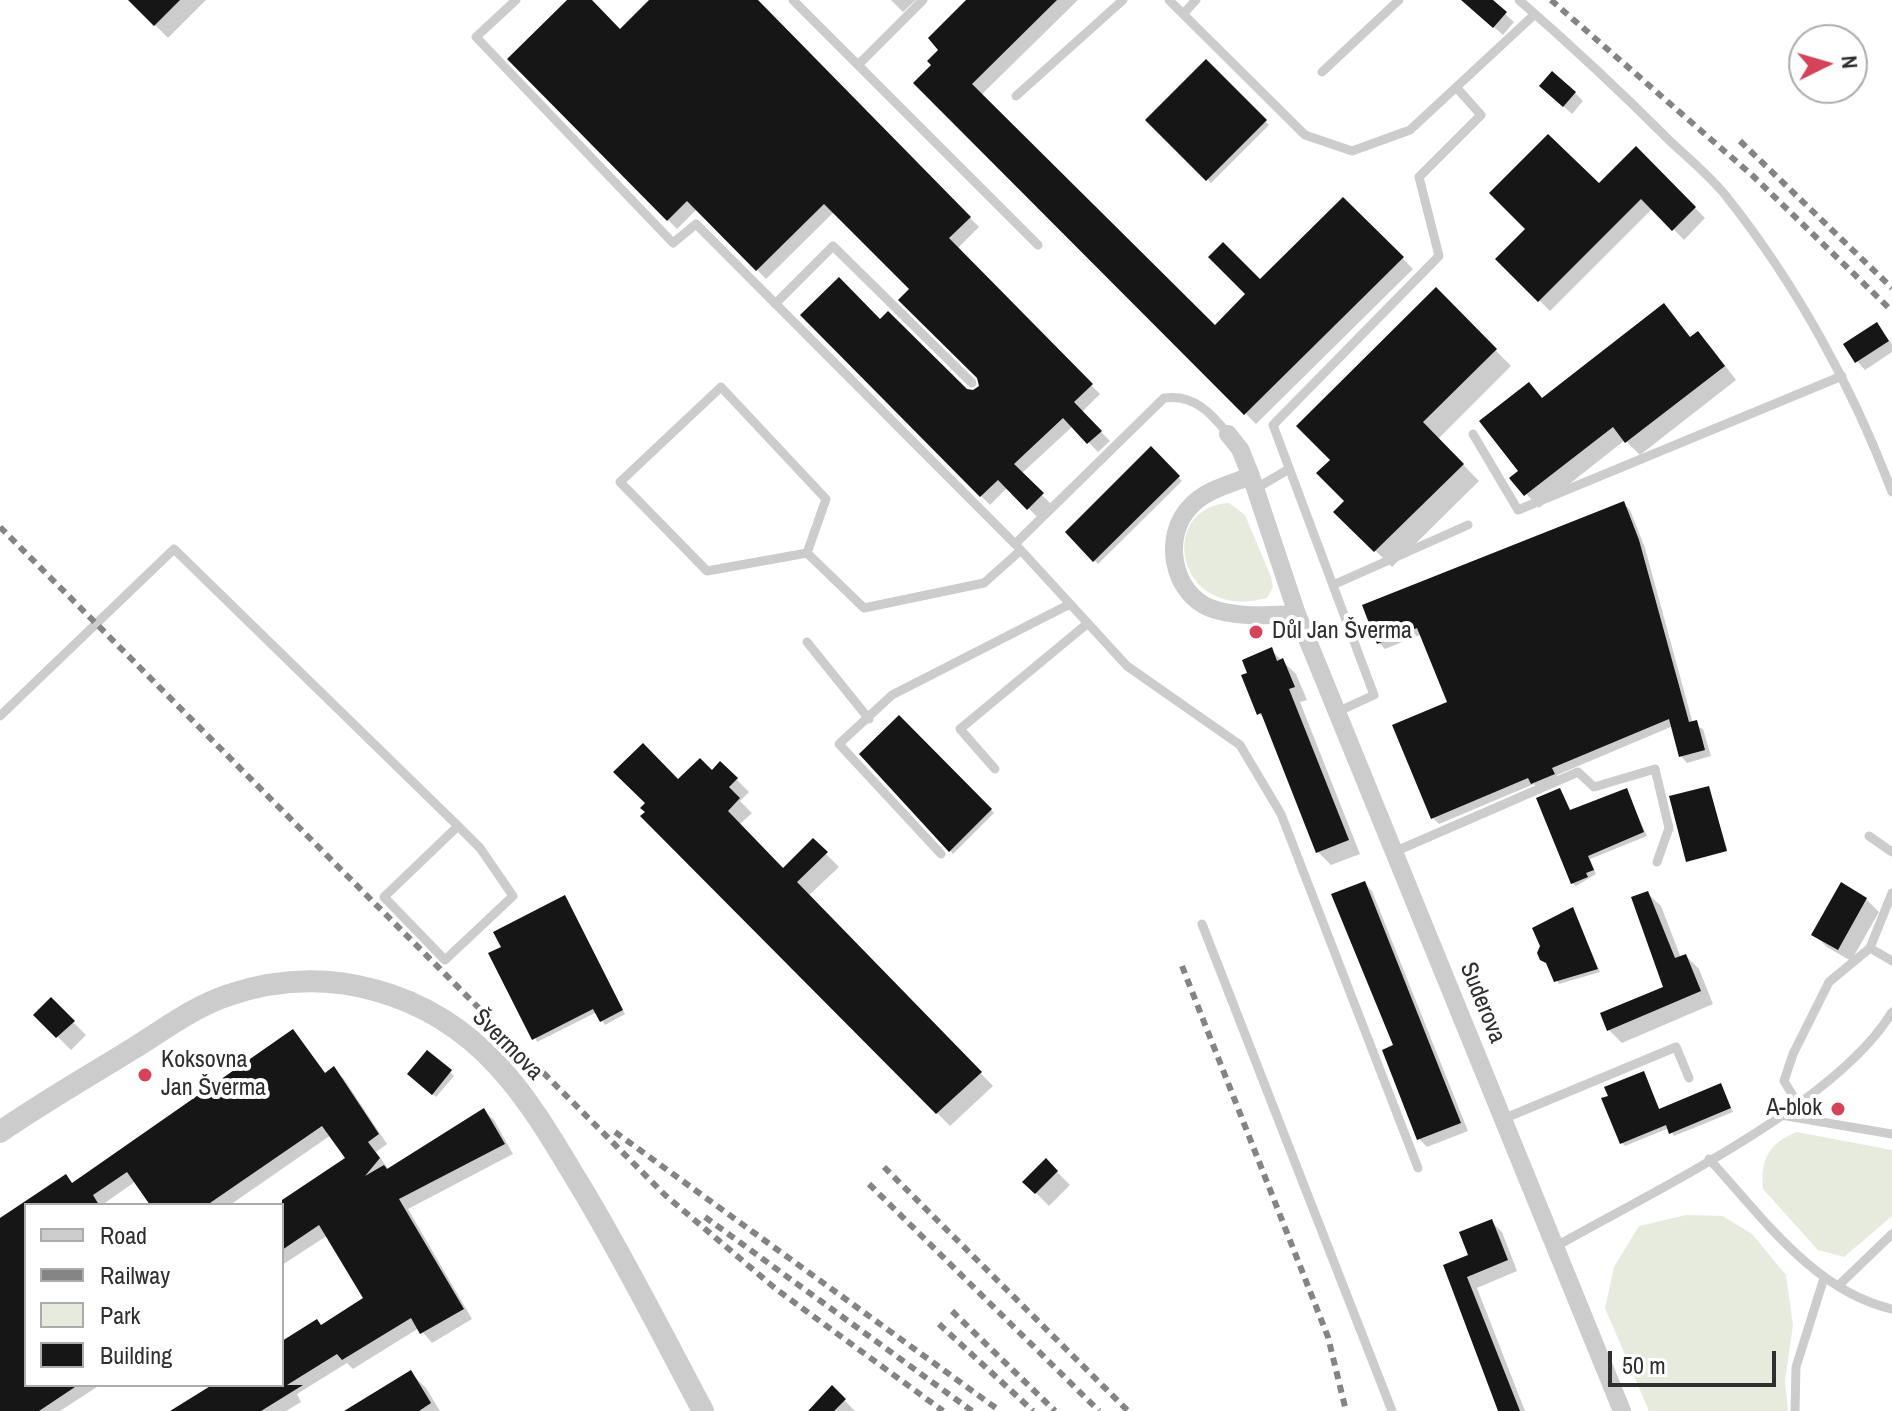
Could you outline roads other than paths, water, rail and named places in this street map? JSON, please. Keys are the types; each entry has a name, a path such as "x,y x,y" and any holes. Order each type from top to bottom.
{"street":[{"name":"Suderova","path":"1228,434 1240,449 1297,614 1622,1411"},
{"path":"1253,482 1208,493 1190,507 1177,530 1177,571 1191,595 1211,608 1258,616 1297,614"},
{"name":"Švermova","path":"1,1129 178,1021 227,995 313,980 352,984 422,1007 458,1029 499,1066 534,1110 602,1221 703,1411"}],"lane":[{"path":"516,0 476,37 673,243 696,224 1018,547 1127,666 1240,745 1281,814 1418,1168"},
{"path":"793,0 1038,245"},
{"path":"858,65 923,0"},
{"path":"1016,96 1123,0"},
{"path":"1169,0 1305,135 1352,151 1410,130 1535,14"},
{"path":"1183,14 1196,0"},
{"path":"1322,72 1399,0"},
{"path":"1519,0 1725,195 1783,277 1842,376 1873,440 1892,492"},
{"path":"1337,712 1374,695 1273,425 1439,256 1419,177 1481,115 1456,87"},
{"path":"775,304 833,246 972,383"},
{"path":"1473,434 1518,510 1842,376"},
{"path":"721,387 826,499 807,553 707,571 620,482 721,387"},
{"path":"807,553 864,608 984,583 1164,398 1196,403 1209,410 1228,434"},
{"path":"1253,482 1289,469"},
{"path":"1333,585 1468,525"},
{"path":"0,716 174,549 458,826 480,848 513,896 445,960 384,897 458,826"},
{"path":"941,854 839,744 892,695 1070,604"},
{"path":"995,769 960,729 1088,623"},
{"path":"807,642 869,719"},
{"path":"1394,852 1578,772 1594,787 1655,769 1669,828 1657,862"},
{"path":"1869,836 1892,852"},
{"path":"1798,1104 1784,1081 1793,1054 1829,982 1870,948 1892,893"},
{"path":"1202,924 1392,1411"},
{"path":"1870,948 1892,961"},
{"path":"1555,1247 1798,1104 1844,1068 1892,1012"},
{"path":"1503,1119 1676,1047 1689,1078"},
{"path":"1781,1115 1892,1134"},
{"path":"1709,1159 1802,1259 1824,1278 1863,1300 1892,1309"},
{"path":"1838,1286 1892,1234"},
{"path":"1795,1411 1796,1367 1824,1278"}],"railway":[{"path":"1551,0 1753,176 1892,311"},
{"path":"1740,141 1892,288"},
{"path":"0,527 665,1195 776,1289 943,1411"},
{"path":"1182,966 1328,1337 1346,1411"},
{"path":"615,1132 1000,1411"},
{"path":"884,1167 1128,1411"},
{"path":"869,1184 1099,1411"},
{"path":"705,1217 972,1411"},
{"path":"952,1311 1055,1411"},
{"path":"939,1324 1033,1411"}],"place":[{"name":"Důl Jan Šverma","path":"1256,632"},
{"name":"Koksovna Jan Šverma","path":"145,1075"},
{"name":"A-blok","path":"1838,1109"}]}
